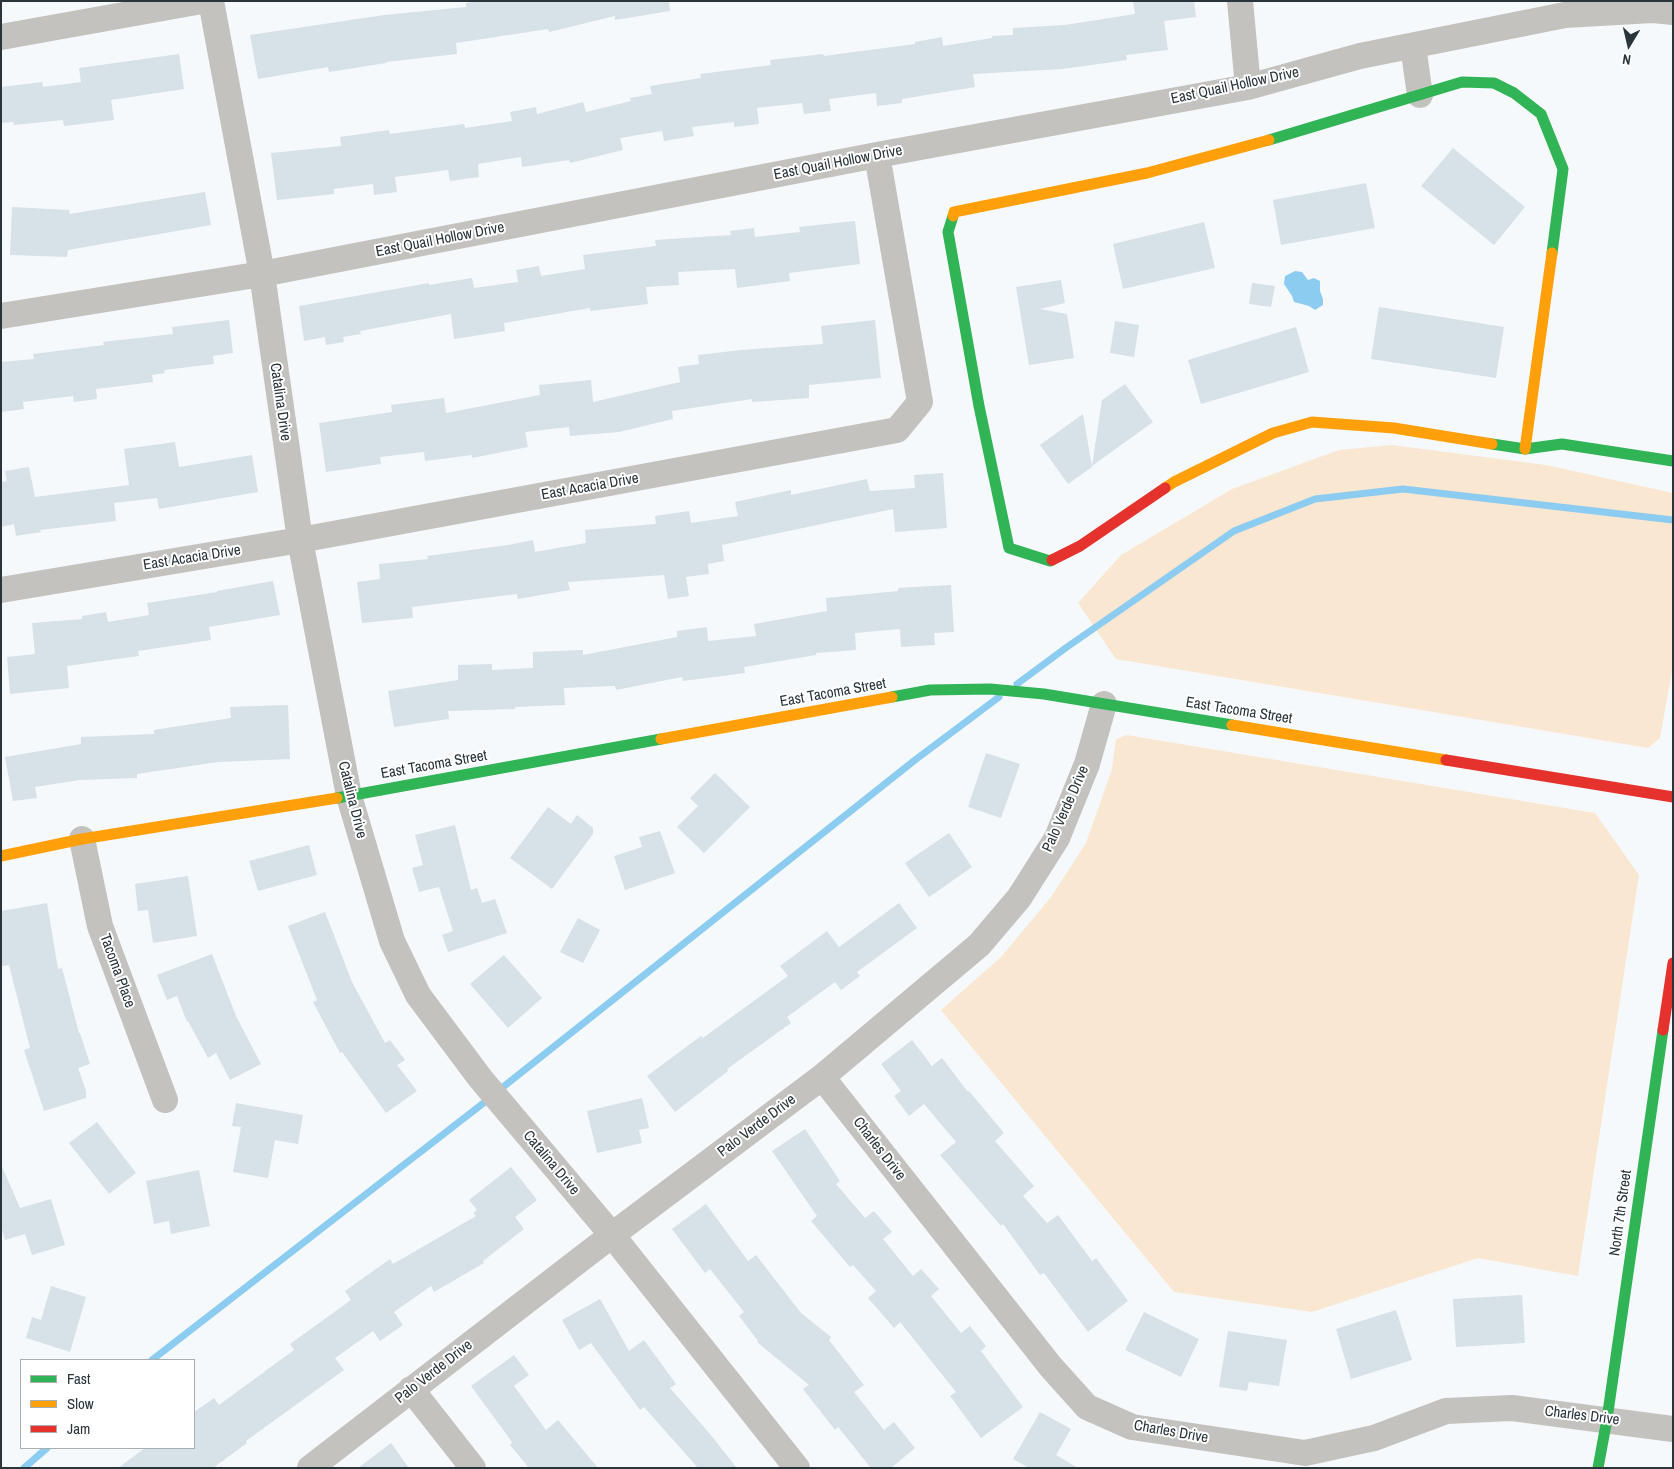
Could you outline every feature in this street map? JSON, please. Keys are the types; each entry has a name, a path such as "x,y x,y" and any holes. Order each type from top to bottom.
{"street":[{"path":"1,37 202,1"},
{"name":"Catalina Drive","path":"211,1 262,274 300,540 349,796 392,941 418,995 480,1078 612,1235 797,1468"},
{"path":"1240,1 1248,86"},
{"name":"East Quail Hollow Drive","path":"1,316 262,274 1248,86 1360,56 1565,14 1653,10 1673,12"},
{"path":"1413,46 1420,95"},
{"path":"1525,449 1563,169 1541,114 1514,93 1494,83 1462,82 1301,131 1147,172 954,212 948,232 979,406 1010,548 1050,562 1080,546 1174,482 1273,433 1312,422 1394,428 1525,449 1562,444 1673,461"},
{"name":"East Acacia Drive","path":"1,590 300,540 897,430 920,402 876,156"},
{"name":"East Tacoma Street","path":"1,856 82,839 349,796 930,690 990,689 1044,694 1673,797"},
{"name":"Palo Verde Drive","path":"310,1468 612,1235 822,1077 979,945 1019,898 1057,838 1087,764 1104,704"},
{"name":"Tacoma Place","path":"82,839 100,926 165,1100"},
{"name":"North 7th Street","path":"1598,1468 1607,1419 1673,963"},
{"name":"Charles Drive","path":"822,1077 1051,1367 1087,1407 1132,1427 1305,1453 1374,1438 1446,1411 1512,1408 1673,1429"},
{"path":"411,1389 473,1468"}],"shaded area":[{"path":"1392,445 1546,465 1673,493 1673,666 1660,738 1648,748 1116,659 1078,603 1121,555 1232,489 1339,450"},
{"path":"1127,735 1595,813 1639,875 1578,1276 1478,1258 1312,1312 1174,1292 941,1010 1001,957 1051,897 1086,843 1112,769 1116,739"}],"water":[{"path":"1295,271 1302,272 1308,280 1314,278 1320,281 1323,305 1315,310 1309,306 1294,302 1284,284 1285,276"}],"building":[{"path":"480,1 669,1 670,11 615,20 615,16 549,32 548,29 456,43 457,54 386,62 329,72 328,67 258,79 250,35 384,15 466,7 466,3"},
{"path":"1133,1 1194,1 1196,17 1164,21 1168,50 1126,55 1127,60 1063,69 973,74 975,87 902,99 902,103 877,106 876,93 829,99 831,111 804,114 802,103 757,108 759,124 734,127 734,122 692,127 694,136 664,141 662,131 620,138 623,150 570,163 569,160 522,167 521,157 478,164 479,177 450,181 448,170 395,177 397,192 374,195 373,184 334,189 334,194 277,200 271,153 341,146 340,137 389,130 390,134 464,124 465,128 512,121 510,112 536,107 537,114 583,102 586,112 631,101 630,98 652,94 650,86 701,78 700,74 771,65 770,60 823,54 824,56 915,44 915,42 942,37 943,46 992,38 992,36 1013,35 1013,28 1065,25 1135,14"},
{"path":"179,54 184,89 111,100 114,120 64,126 63,120 14,125 13,122 1,123 1,87 42,82 43,87 81,82 79,68"},
{"path":"1453,148 1525,207 1494,245 1421,186"},
{"path":"1366,183 1375,228 1281,245 1273,200"},
{"path":"205,192 211,225 68,250 67,257 10,255 12,207 70,210 69,214"},
{"path":"855,221 860,264 789,273 790,281 737,288 735,269 678,272 679,285 646,287 648,304 590,311 590,308 504,323 505,331 454,339 451,314 360,331 361,334 343,337 344,342 326,345 325,337 304,341 299,306 429,283 429,285 472,278 474,288 518,282 516,270 539,266 541,276 585,269 583,255 656,246 655,240 731,235 730,231 754,228 755,237 800,232 799,227"},
{"path":"1204,222 1215,268 1123,289 1113,244"},
{"path":"1061,280 1065,303 1040,309 1067,314 1074,358 1029,365 1016,287"},
{"path":"1252,283 1275,286 1271,307 1249,304"},
{"path":"1379,307 1504,327 1496,378 1371,359"},
{"path":"229,320 233,353 213,356 214,364 164,370 165,373 152,375 153,382 96,389 97,399 74,402 73,396 23,402 24,409 1,412 1,362 34,359 33,354 104,345 103,342 173,334 172,327"},
{"path":"875,320 881,378 809,385 809,398 752,402 752,399 672,411 673,419 619,432 570,436 569,427 525,432 528,447 472,458 472,455 425,461 424,452 380,457 381,464 326,472 319,423 392,412 391,405 444,398 446,413 540,395 539,385 591,380 593,402 680,382 678,367 699,364 698,355 823,344 821,326"},
{"path":"1115,321 1139,325 1134,357 1110,353"},
{"path":"1296,327 1309,372 1201,404 1188,360"},
{"path":"1125,384 1153,422 1092,466 1102,400"},
{"path":"1083,414 1092,467 1068,484 1040,445"},
{"path":"175,442 179,467 252,455 258,492 159,509 157,498 114,503 116,521 40,530 41,532 16,536 14,524 1,527 1,482 7,481 5,471 29,467 35,497 129,485 124,449"},
{"path":"943,473 947,528 895,532 893,509 722,545 724,561 708,564 709,574 686,577 689,596 668,599 664,575 568,582 570,590 518,599 517,594 412,607 413,618 362,623 357,582 380,579 379,564 428,559 427,556 533,540 535,552 586,543 585,530 656,524 655,516 689,511 691,523 738,516 735,502 791,490 791,495 867,479 870,491 915,488 914,475"},
{"path":"273,581 280,615 209,627 211,640 138,651 139,656 67,666 69,688 10,694 7,657 35,654 32,623 82,619 82,616 106,612 108,622 149,615 147,603"},
{"path":"951,585 954,632 934,633 935,645 901,647 900,629 855,633 856,650 816,653 816,655 744,667 745,673 683,681 682,677 616,690 615,686 564,688 565,705 448,711 449,719 394,727 388,691 458,680 458,665 492,664 492,670 533,668 533,652 583,650 583,655 677,637 677,631 707,627 708,641 756,636 754,624 827,611 826,598 898,591 898,588"},
{"path":"288,705 290,759 218,762 137,774 137,778 80,780 35,787 37,798 13,801 5,757 81,744 81,737 154,734 154,730 231,718 230,707"},
{"path":"986,753 1020,764 1001,818 968,807"},
{"path":"715,773 750,807 704,853 677,827 698,806 690,798"},
{"path":"548,807 571,824 577,815 593,828 593,834 552,889 510,858"},
{"path":"455,825 471,890 477,888 482,903 495,899 507,933 448,952 442,935 453,931 439,887 419,892 412,868 423,865 415,835"},
{"path":"660,831 675,873 625,890 614,856 642,847 639,837"},
{"path":"949,833 972,867 929,897 905,863"},
{"path":"309,845 317,875 258,891 249,861"},
{"path":"188,876 197,936 153,943 148,910 138,911 135,884"},
{"path":"47,903 58,969 62,968 79,1033 90,1064 78,1068 86,1091 86,1098 44,1111 24,1050 30,1048 9,965 1,966 1,911"},
{"path":"899,903 917,928 857,972 860,976 841,990 835,982 787,1017 791,1023 727,1069 728,1071 675,1112 647,1076 788,976 780,966 827,931 839,947"},
{"path":"325,912 352,982 385,1043 390,1040 405,1060 397,1065 417,1091 386,1113 342,1052 340,1053 313,1002 317,1000 288,926"},
{"path":"578,918 600,930 583,963 560,952"},
{"path":"212,954 236,1016 261,1064 230,1080 216,1053 208,1058 187,1022 177,996 167,1000 157,975"},
{"path":"504,955 542,998 508,1028 470,984"},
{"path":"912,1040 932,1066 942,1058 968,1092 1004,1133 995,1141 1034,1186 1023,1196 1047,1223 1058,1215 1092,1261 1096,1258 1128,1301 1088,1332 1044,1273 1040,1275 1003,1224 1001,1226 940,1155 956,1142 924,1104 909,1116 894,1096 901,1091 881,1064"},
{"path":"642,1098 649,1128 639,1130 642,1143 597,1153 587,1111"},
{"path":"236,1103 303,1115 298,1144 275,1140 268,1178 233,1172 241,1127 232,1126"},
{"path":"97,1122 136,1173 109,1194 69,1143"},
{"path":"805,1129 840,1181 836,1184 865,1218 874,1211 892,1232 883,1239 913,1276 921,1269 939,1289 931,1296 961,1333 970,1326 986,1346 981,1351 1023,1407 981,1438 950,1396 956,1392 900,1322 894,1328 868,1298 876,1291 853,1265 850,1267 811,1221 817,1216 772,1151"},
{"path":"1,1164 20,1208 51,1199 65,1245 32,1255 25,1234 5,1240 1,1226"},
{"path":"511,1167 537,1200 515,1217 524,1229 483,1261 484,1263 434,1292 431,1286 394,1312 403,1325 380,1341 373,1331 335,1358 344,1370 246,1441 247,1443 213,1468 118,1468 144,1449 195,1449 195,1411 214,1398 219,1405 294,1350 290,1344 351,1300 345,1291 390,1259 393,1264 476,1216 473,1213 477,1210 469,1200"},
{"path":"199,1170 210,1226 171,1234 169,1221 154,1224 146,1181"},
{"path":"706,1204 748,1261 756,1255 801,1313 831,1337 829,1340 864,1385 854,1392 884,1430 894,1422 915,1448 891,1468 871,1468 838,1427 835,1430 803,1389 809,1385 757,1342 739,1316 744,1312 710,1269 705,1273 672,1229"},
{"path":"51,1286 86,1297 70,1352 26,1338 32,1317 41,1320"},
{"path":"1522,1295 1525,1343 1456,1347 1453,1299"},
{"path":"600,1299 629,1351 644,1340 676,1384 670,1388 737,1468 698,1468 644,1407 640,1410 591,1343 579,1350 562,1320"},
{"path":"1396,1310 1412,1360 1351,1379 1336,1329"},
{"path":"1144,1312 1199,1339 1181,1377 1125,1350"},
{"path":"1228,1331 1287,1340 1279,1386 1249,1382 1247,1391 1219,1387"},
{"path":"514,1355 529,1375 514,1386 546,1430 558,1420 598,1468 529,1468 510,1445 512,1442 471,1386"},
{"path":"1040,1412 1071,1429 1056,1455 1078,1468 1029,1468 1013,1459"},
{"path":"391,1443 409,1468 358,1468"}],"waterway":[{"path":"1017,684 1234,531 1315,499 1403,489 1673,520"},
{"path":"498,1091 915,760 999,697"},
{"path":"153,1359 490,1098"},
{"path":"24,1468 46,1449"}],"traffic: fast":[{"path":"1269,140 1462,82 1494,83 1514,93 1541,114 1563,169 1552,253"},
{"path":"953,216 948,232 979,406 1009,548 1050,561 1052,560"},
{"path":"1492,444 1525,449 1562,444 1673,461"},
{"path":"892,697 930,690 990,689 1044,694 1232,725"},
{"path":"337,798 661,739"},
{"path":"1598,1468 1607,1419 1663,1030"}],"traffic: slow":[{"path":"953,216 954,212 1147,173 1269,140"},
{"path":"1525,449 1552,253"},
{"path":"1165,488 1273,433 1312,422 1394,428 1492,444"},
{"path":"661,739 892,697"},
{"path":"1232,725 1446,760"},
{"path":"1,856 82,839 337,798"}],"traffic: jam":[{"path":"1052,560 1080,546 1165,488"},
{"path":"1446,760 1673,797"},
{"path":"1663,1030 1673,963"}]}
